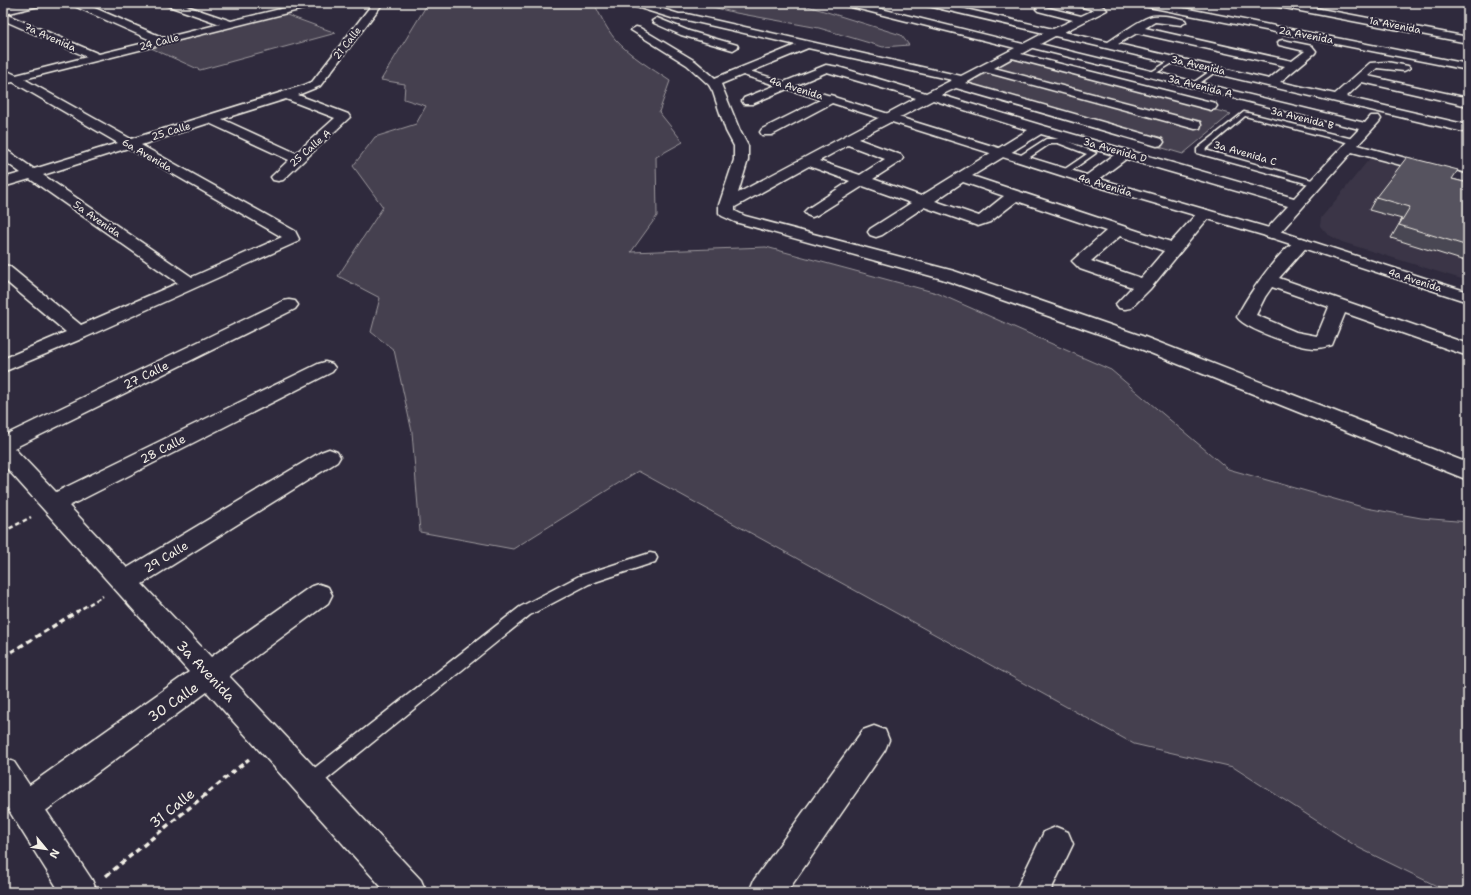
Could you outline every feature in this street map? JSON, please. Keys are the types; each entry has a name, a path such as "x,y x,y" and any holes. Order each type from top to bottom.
{"street":[{"path":"3,7 23,3"},
{"path":"3,11 40,3"},
{"path":"74,3 163,41"},
{"path":"169,3 229,24"},
{"name":"24 Calle","path":"7,77 97,57 316,3"},
{"name":"21 Calle","path":"316,84 378,3"},
{"path":"633,3 678,17"},
{"name":"3a Avenida A","path":"846,3 1194,84 1367,127"},
{"name":"3a Avenida","path":"927,3 1272,82 1468,129"},
{"path":"1055,3 1041,10 1082,20"},
{"path":"727,205 889,117 960,82 1055,32 1102,10 1096,7 1077,3"},
{"name":"2a Avenida","path":"1144,3 1468,67"},
{"name":"1a Avenida","path":"1274,3 1468,40"},
{"path":"270,6 285,10"},
{"path":"623,8 685,33 741,43"},
{"name":"7a Avenida","path":"3,16 97,57"},
{"path":"1157,142 960,82 808,44 687,17 678,17 636,30 657,42 698,60 714,83 733,131 741,146 741,160 727,205 727,213 740,219 948,275 1127,338 1468,472"},
{"path":"1110,45 1157,18 1191,27 1173,38"},
{"path":"657,42 713,24"},
{"path":"1134,30 1292,64"},
{"path":"719,52 763,35"},
{"path":"1271,41 1308,48 1311,51 1292,64 1272,82"},
{"path":"714,83 808,44"},
{"path":"1251,55 1261,48"},
{"path":"764,49 784,55"},
{"path":"1012,55 1211,106"},
{"path":"1338,98 1374,65 1380,64 1414,74 1404,88"},
{"name":"3a Avenida D","path":"748,101 826,68 834,69 1298,204"},
{"path":"985,69 1195,125"},
{"name":"4a Avenida","path":"743,72 1089,180 1271,233 1468,297"},
{"name":"6a Avenida","path":"7,77 289,234 291,238 278,246 191,284"},
{"path":"1360,78 1468,102"},
{"name":"25 Calle","path":"3,183 287,95 316,84"},
{"name":"25 Calle A","path":"278,177 343,120 344,117 287,95"},
{"path":"767,132 830,99"},
{"path":"1271,233 1384,109"},
{"path":"211,119 298,159"},
{"path":"876,232 1039,129"},
{"path":"812,212 896,158 847,140"},
{"path":"1352,144 1468,179"},
{"path":"1089,180 1125,153"},
{"name":"5a Avenida","path":"3,154 191,284"},
{"path":"807,161 978,221 985,219 1015,195"},
{"path":"961,177 1176,249"},
{"path":"1125,304 1176,249 1204,214"},
{"path":"1117,230 1080,261 1086,266 1144,285"},
{"path":"1302,243 1268,280 1248,311 1246,317 1253,322 1318,344 1325,341 1339,304"},
{"path":"3,270 79,333"},
{"path":"1268,280 1468,350"},
{"path":"3,366 191,284"},
{"name":"27 Calle","path":"3,445 289,304"},
{"name":"28 Calle","path":"53,504 325,368"},
{"name":"3a Avenida","path":"3,450 409,892"},
{"name":"29 Calle","path":"125,582 330,457"},
{"name":"30 Calle","path":"25,807 320,595"},
{"path":"766,892 874,740"},
{"path":"3,773 25,807 93,885"},
{"path":"1032,892 1056,844"}],"lane":[{"path":"1151,74 1174,60"},
{"path":"1194,84 1216,69"},
{"name":"3a Avenida B","path":"1244,114 1352,144"},
{"name":"3a Avenida C","path":"1244,114 1200,151 1316,184"},
{"path":"1021,159 1049,141 1058,142 1092,153 1065,172"},
{"path":"309,783 525,611 584,580 650,558"}],"path":[{"path":"3,532 53,504"},
{"path":"3,657 125,582"},
{"name":"31 Calle","path":"93,885 271,742"}],"shaded area":[{"path":"428,3 594,3 603,21 615,39 641,62 670,81 659,112 683,142 656,157 657,216 631,252 766,247 937,293 1111,370 1228,469 1366,508 1421,518 1468,522 1468,892 1449,892 1359,848 1233,767 1134,744 638,471 513,549 420,532 412,432 394,350 371,332 380,298 338,276 383,207 353,166 375,137 416,124 426,106 404,99 405,84 381,80"},
{"path":"697,3 798,3 901,35 909,45 883,47 819,28 736,13"},
{"path":"284,14 336,33 200,70 151,48"},
{"path":"1013,59 1231,114 1183,154 959,88"},
{"path":"1371,157 1468,182 1468,281 1342,242 1327,234 1320,226 1321,218"}],"building":[{"path":"1407,157 1458,170 1452,179 1468,183 1468,246 1399,225 1410,207 1376,197"}]}
